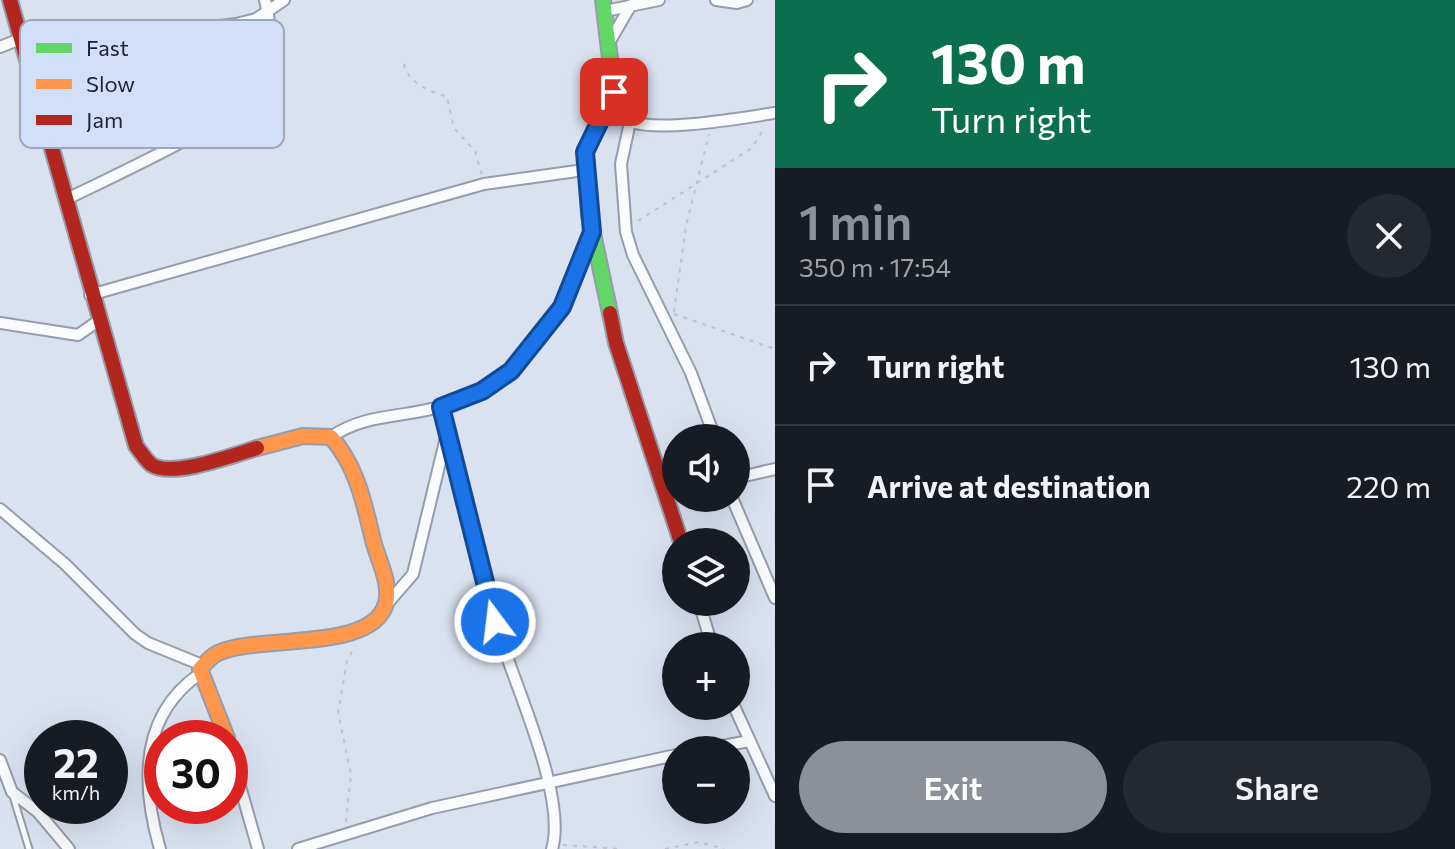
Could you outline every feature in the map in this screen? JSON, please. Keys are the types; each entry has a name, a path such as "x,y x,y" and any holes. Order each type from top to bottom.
{"street":[{"path":"0,47 20,39 10,0"},
{"path":"242,20 266,5 284,0"},
{"path":"659,0 604,6 614,92 611,104 589,140 584,170 592,232 616,343 662,472"},
{"path":"716,0 737,3 747,0"},
{"path":"610,41 631,5"},
{"path":"611,104 630,122 713,122 772,114"},
{"path":"630,122 621,164 626,232 633,255 668,312 710,424"},
{"path":"52,148 130,433 150,464 161,469 187,467 291,439 331,437 349,424 441,407 482,391 511,371 562,307 592,232"},
{"path":"67,199 169,148"},
{"path":"90,295 484,184 584,170"},
{"path":"0,323 78,335 98,321"},
{"path":"441,407 495,622 549,782 557,833 553,847"},
{"path":"160,849 148,795 151,753 158,725 172,695 201,669 209,654 219,648 297,642 369,628 382,616 387,604 413,574 448,427"},
{"path":"331,437 346,452 362,488 387,604"},
{"path":"750,475 775,469"},
{"path":"0,509 65,564 135,634 201,669 220,720"},
{"path":"738,512 775,598"},
{"path":"750,743 775,796"},
{"path":"298,849 432,808 662,758"},
{"path":"0,760 12,792 38,812 69,849"},
{"path":"248,814 258,849"}],"lane":[{"path":"12,792 29,849"}],"path":[{"path":"404,64 409,78 434,95 447,97 454,128 475,151 484,184"},
{"path":"626,232 758,142 772,114"},
{"path":"713,122 694,184 668,312 775,349"},
{"path":"342,834 350,811 351,774 339,724 338,704 351,651 369,628"},
{"path":"665,849 699,842 724,849"},
{"path":"553,847 621,849"}],"traffic: fast":[{"path":"603,0 614,92 585,152 589,215 610,313"}],"traffic: slow":[{"path":"220,720 200,669 211,658 236,647 312,640 360,629 377,619 387,596 384,573 359,487 348,461 331,437 303,436 257,448"}],"traffic: jam":[{"path":"10,0 20,35"},
{"path":"52,148 136,446 152,465 174,469 257,448"},
{"path":"610,313 616,343 676,528"}],"route":[{"path":"495,622 441,407 482,391 511,371 562,307 592,232 584,170 585,152 596,125 614,98 614,92"}]}
